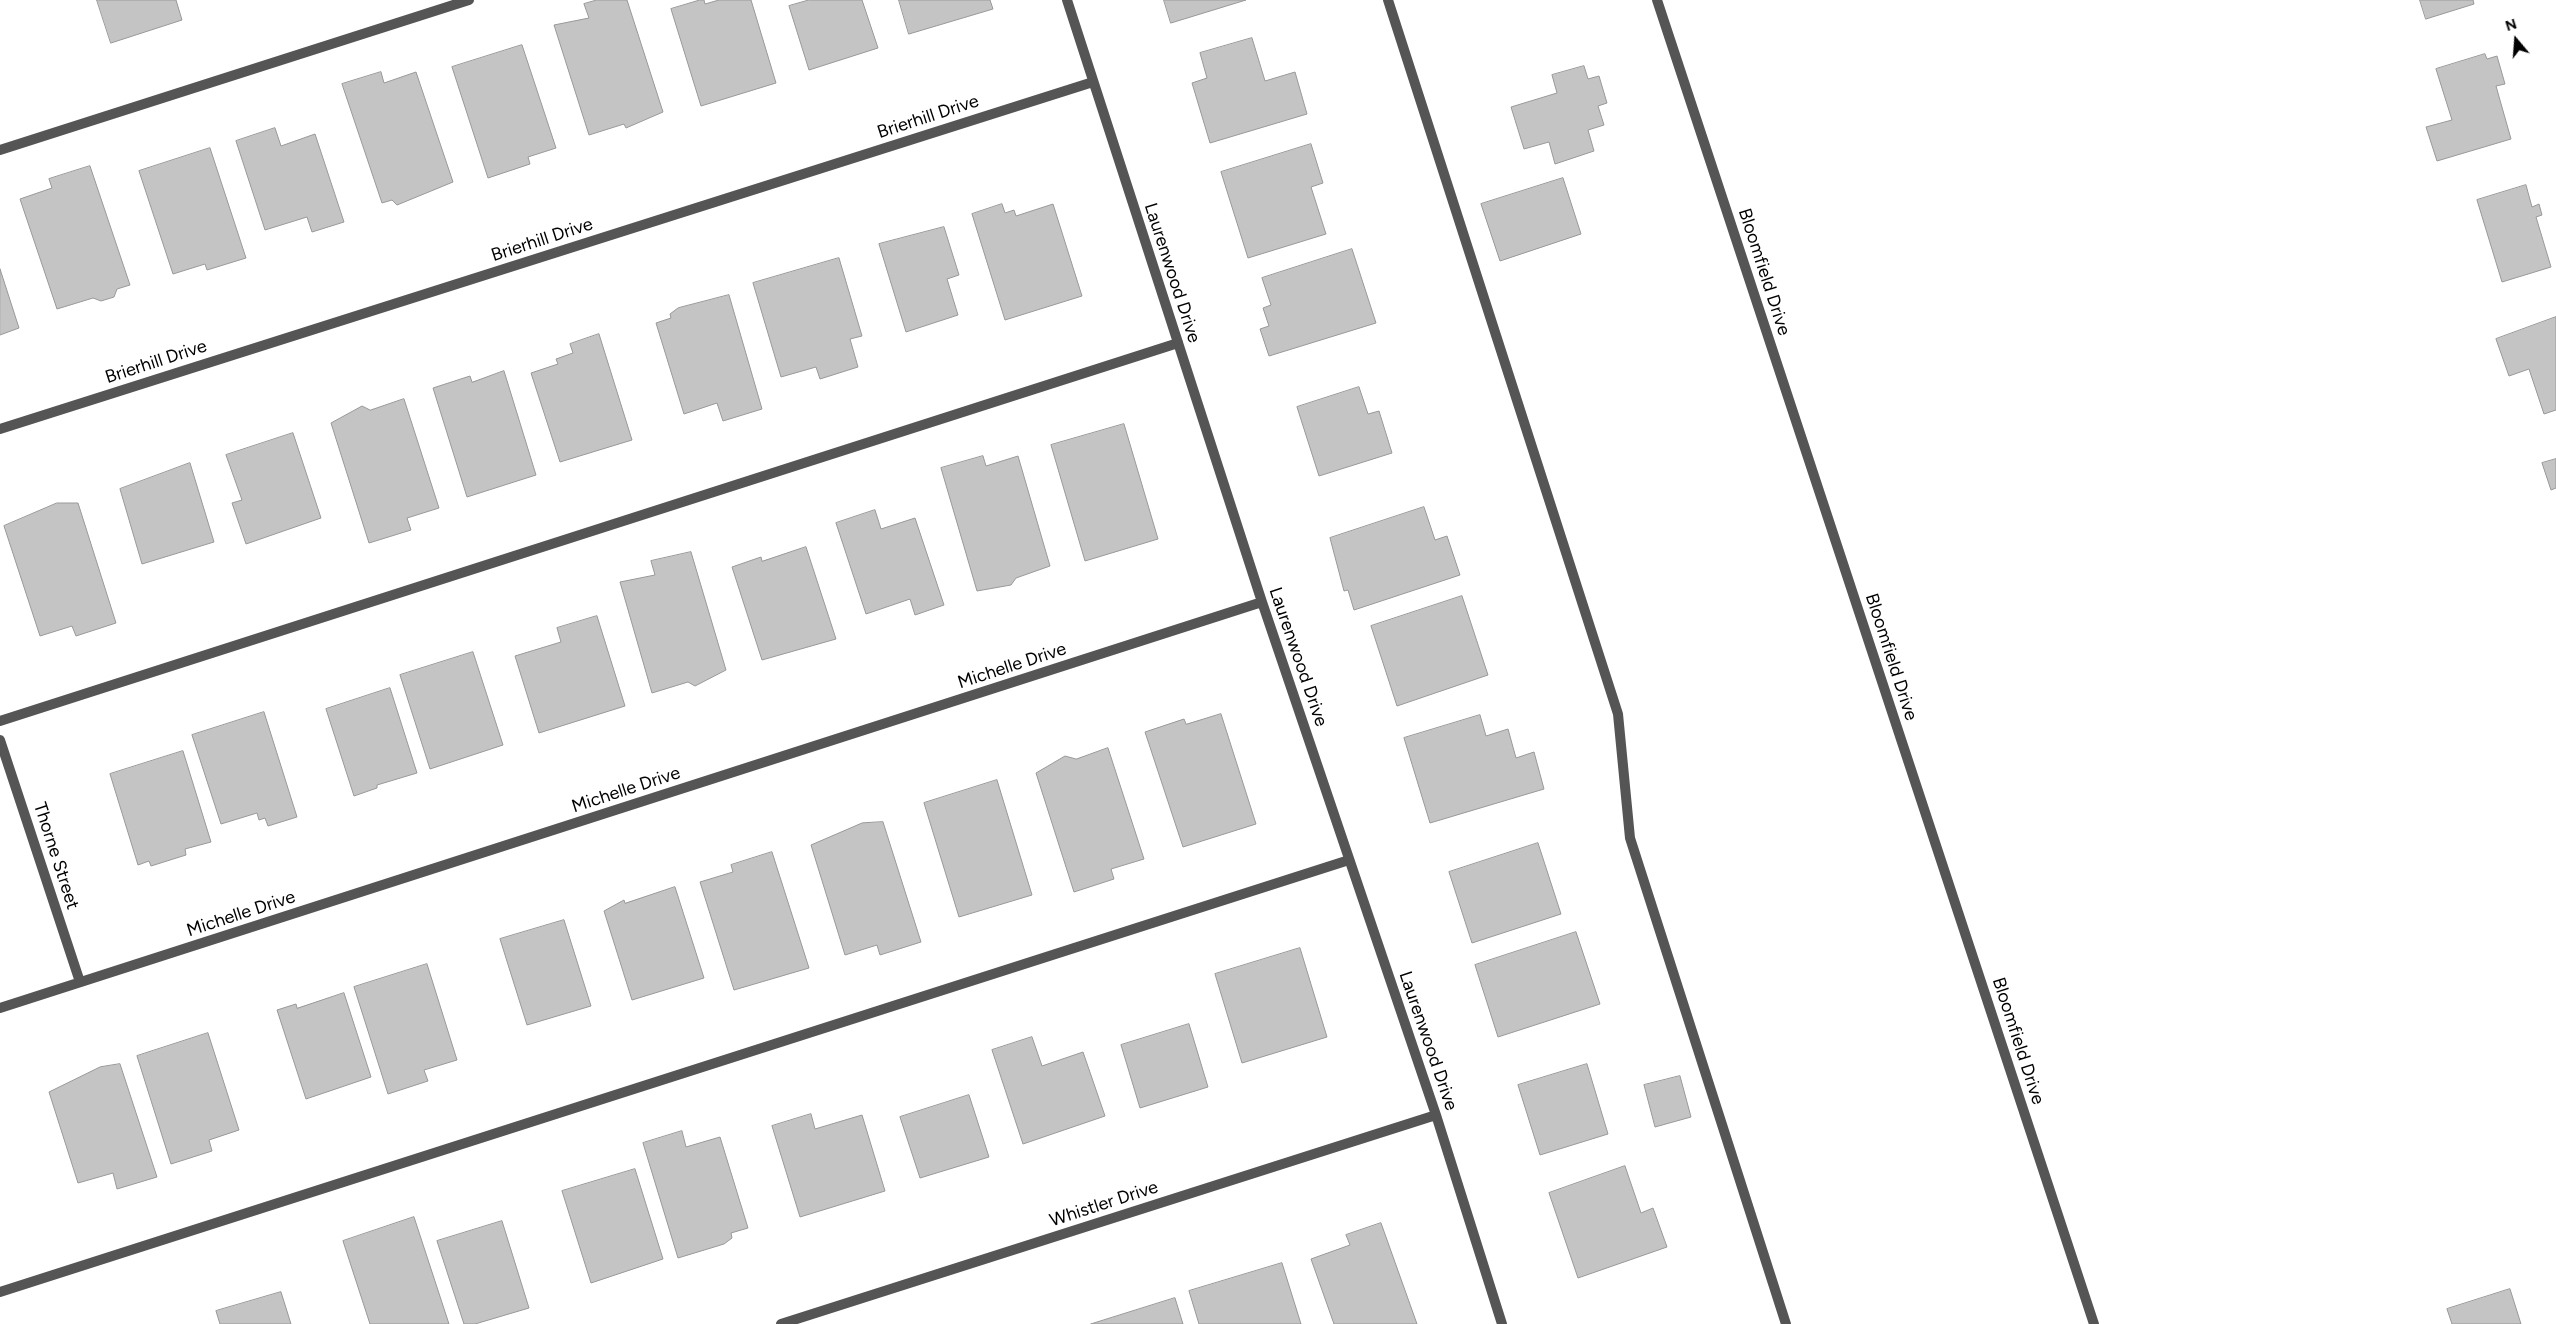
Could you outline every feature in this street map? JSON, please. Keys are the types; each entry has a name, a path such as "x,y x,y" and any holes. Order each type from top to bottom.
{"street":[{"path":"0,150 469,0"},
{"name":"Laurenwood Drive","path":"1067,0 1262,602 1436,1115 1502,1324"},
{"path":"1388,0 1618,714 1630,838 1786,1324"},
{"name":"Bloomfield Drive","path":"1657,0 2094,1324"},
{"name":"Brierhill Drive","path":"0,429 1093,82"},
{"path":"0,721 1178,343"},
{"name":"Michelle Drive","path":"0,1008 1262,602"},
{"name":"Thorne Street","path":"0,740 80,982"},
{"path":"0,1292 1349,860"},
{"name":"Whistler Drive","path":"781,1324 1436,1115"}],"building":[{"path":"97,0 176,0 182,20 111,43"},
{"path":"597,0 627,0 663,112 626,128 624,124 589,135 554,25 589,18 584,4"},
{"path":"704,0 705,4 719,0 751,0 776,83 701,106 671,9"},
{"path":"809,0 862,0 878,48 809,70 789,6"},
{"path":"899,0 990,0 993,9 909,34"},
{"path":"1164,0 1246,0 1171,23"},
{"path":"2420,0 2473,0 2474,4 2426,19"},
{"path":"1252,38 1265,81 1295,72 1307,114 1210,143 1192,83 1207,78 1200,53"},
{"path":"522,45 556,148 528,157 530,164 488,178 452,67"},
{"path":"2485,54 2487,59 2497,56 2505,84 2496,86 2511,139 2437,161 2426,127 2452,120 2436,69"},
{"path":"1584,66 1588,79 1599,76 1607,103 1598,106 1604,125 1588,130 1594,151 1555,164 1549,142 1524,149 1511,107 1557,93 1552,75"},
{"path":"381,72 384,83 416,72 453,182 397,205 392,200 382,203 342,84"},
{"path":"275,128 281,146 315,134 344,222 312,232 307,217 265,230 236,141"},
{"path":"1311,144 1323,183 1311,187 1326,234 1248,258 1221,172"},
{"path":"210,148 246,258 207,270 205,264 173,274 139,171"},
{"path":"90,166 130,285 117,289 114,297 101,301 93,298 57,309 20,199 52,188 49,179"},
{"path":"1563,178 1581,234 1500,261 1481,204"},
{"path":"2526,185 2532,207 2539,204 2542,215 2536,217 2551,267 2502,282 2477,200"},
{"path":"1002,204 1005,213 1014,210 1016,216 1053,204 1082,296 1005,320 972,214"},
{"path":"944,227 959,275 947,279 958,315 906,332 879,244"},
{"path":"1352,249 1376,323 1269,356 1260,329 1269,326 1263,308 1271,305 1262,278"},
{"path":"839,258 862,336 850,339 858,367 820,379 816,367 781,377 753,283"},
{"path":"0,269 19,328 0,335"},
{"path":"729,295 762,409 723,421 717,403 684,414 656,323 671,318 670,314 678,308"},
{"path":"2556,317 2556,410 2544,414 2529,369 2509,376 2496,339"},
{"path":"599,334 632,440 560,462 531,373 558,364 556,359 573,353 570,344"},
{"path":"504,371 536,475 467,497 433,388 470,376 472,382"},
{"path":"1359,387 1368,414 1379,411 1392,453 1319,476 1297,407"},
{"path":"404,399 439,508 407,518 411,530 369,543 331,423 362,406 370,410"},
{"path":"1124,424 1158,539 1085,561 1051,445"},
{"path":"293,433 321,518 246,544 232,503 242,500 226,455"},
{"path":"983,456 986,466 1018,456 1050,566 1016,578 1011,585 977,591 941,468"},
{"path":"2556,459 2556,488 2551,490 2542,463"},
{"path":"190,463 214,542 142,564 120,489"},
{"path":"57,503 78,503 116,623 76,636 72,626 40,636 4,526"},
{"path":"1424,507 1435,540 1447,536 1460,575 1354,610 1348,590 1344,591 1330,538"},
{"path":"875,510 881,529 915,518 944,605 915,615 910,599 866,614 836,523"},
{"path":"806,547 836,639 762,660 732,567 761,557 762,561"},
{"path":"691,552 726,670 695,686 688,682 652,693 620,582 655,575 651,561"},
{"path":"1462,596 1488,675 1397,706 1371,626"},
{"path":"597,616 625,706 539,733 515,656 561,642 557,628"},
{"path":"473,652 503,745 430,769 400,675"},
{"path":"390,688 417,773 377,785 377,788 354,796 326,709"},
{"path":"264,712 297,817 268,826 265,818 259,820 257,813 221,824 192,735"},
{"path":"1221,714 1256,824 1183,847 1145,732 1184,719 1186,724"},
{"path":"1480,715 1486,736 1508,729 1516,758 1534,752 1544,789 1430,823 1404,738"},
{"path":"1108,748 1144,859 1111,869 1114,879 1074,892 1036,773 1065,756 1076,759"},
{"path":"183,751 211,842 185,849 186,855 151,866 149,861 138,865 110,774"},
{"path":"997,780 1032,895 959,917 924,803"},
{"path":"883,822 921,942 880,955 877,945 845,955 811,845 862,823"},
{"path":"1538,843 1561,914 1472,943 1449,872"},
{"path":"772,852 809,968 734,990 700,882 733,872 731,865"},
{"path":"675,887 704,978 632,1000 604,911 624,900 625,903"},
{"path":"564,920 591,1006 527,1025 500,939"},
{"path":"1576,932 1600,1004 1498,1037 1475,965"},
{"path":"1300,948 1327,1037 1242,1063 1215,974"},
{"path":"427,964 457,1060 424,1070 428,1081 388,1094 354,987"},
{"path":"344,993 371,1077 306,1099 277,1010 296,1004 297,1008"},
{"path":"1189,1024 1208,1087 1140,1108 1121,1045"},
{"path":"208,1033 239,1130 209,1140 212,1151 171,1164 137,1056"},
{"path":"1032,1037 1042,1066 1083,1052 1105,1116 1023,1144 992,1050"},
{"path":"120,1064 157,1177 117,1189 113,1173 78,1183 49,1092 100,1067"},
{"path":"1587,1064 1608,1134 1540,1155 1518,1085"},
{"path":"1680,1076 1691,1117 1655,1127 1644,1085"},
{"path":"969,1095 989,1157 920,1178 900,1117"},
{"path":"811,1114 815,1129 862,1115 885,1191 800,1217 772,1126"},
{"path":"682,1131 686,1147 720,1137 748,1228 731,1233 732,1238 724,1244 678,1258 643,1143"},
{"path":"1625,1166 1641,1213 1653,1208 1667,1247 1578,1278 1549,1193"},
{"path":"635,1169 663,1259 591,1283 562,1191"},
{"path":"414,1217 449,1324 370,1324 343,1241"},
{"path":"502,1221 529,1308 475,1324 464,1324 437,1241"},
{"path":"1381,1223 1417,1324 1334,1324 1311,1259 1350,1245 1346,1235"},
{"path":"1282,1263 1301,1324 1199,1324 1189,1291"},
{"path":"2510,1289 2521,1324 2452,1324 2447,1309"},
{"path":"281,1292 291,1324 220,1324 216,1311"},
{"path":"1175,1298 1183,1324 1091,1324"}]}
